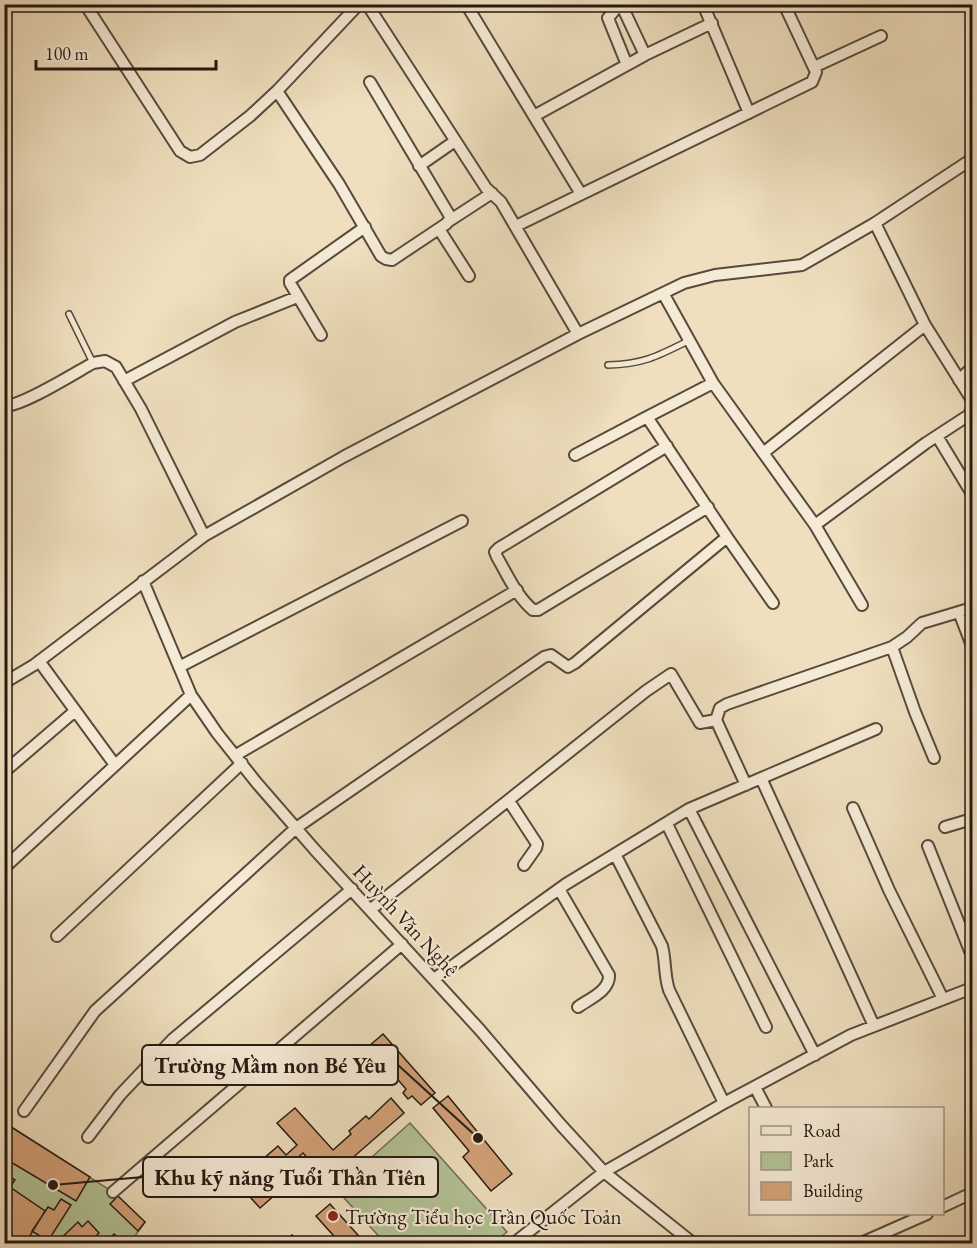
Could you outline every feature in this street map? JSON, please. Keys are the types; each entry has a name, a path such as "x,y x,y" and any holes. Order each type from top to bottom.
{"street":[{"path":"85,4 180,151 190,157 200,155 278,91 359,4"},
{"path":"367,4 455,141 501,202 578,334"},
{"path":"466,4 581,194"},
{"path":"627,65 609,18 620,4 645,56"},
{"path":"703,4 749,113"},
{"path":"516,226 812,82 816,72 784,4"},
{"path":"534,116 627,65 712,23"},
{"path":"814,67 881,36"},
{"path":"370,82 451,218 449,221"},
{"path":"278,91 339,184 381,255 386,259 392,260 492,193"},
{"path":"419,166 455,141"},
{"path":"4,683 39,661 204,536 345,456 578,334 684,284 715,275 802,265 874,223 972,159"},
{"path":"874,223 926,325 972,400"},
{"path":"321,335 297,297 290,280 365,228"},
{"path":"439,229 469,276"},
{"path":"663,293 713,383 815,525 862,605"},
{"path":"124,381 235,322 297,297"},
{"path":"763,453 926,325"},
{"path":"4,406 12,406 93,363 105,361 116,368 141,409 204,536"},
{"path":"959,380 972,368"},
{"path":"575,455 713,383"},
{"path":"815,525 937,435 969,415 972,409"},
{"path":"647,417 773,603"},
{"path":"937,435 972,494"},
{"path":"667,446 499,548 495,552 497,557 517,590 529,607 538,610 708,507"},
{"path":"179,667 462,521"},
{"path":"24,1111 95,1011 296,828 544,657 551,655 568,667 575,663 727,537"},
{"name":"Huỳnh Văn Nghệ","path":"143,581 191,695 217,733 296,828 480,1030 604,1172 694,1244"},
{"path":"57,936 239,759 517,590"},
{"path":"746,784 716,720 720,708 892,647 922,623 972,608"},
{"path":"959,612 972,646"},
{"path":"892,647 934,758"},
{"path":"39,661 115,765"},
{"path":"370,910 646,691 671,674 700,723 716,720"},
{"path":"4,868 191,695"},
{"path":"4,772 75,711"},
{"path":"434,979 559,889 667,824 689,808 876,729"},
{"path":"761,778 874,1026"},
{"path":"509,801 537,844 524,865"},
{"path":"689,808 815,1055"},
{"path":"853,808 889,890 943,999"},
{"path":"945,827 972,819"},
{"path":"667,824 766,1027"},
{"path":"928,846 972,956"},
{"path":"615,854 662,946 664,975 669,990 724,1103"},
{"path":"88,1137 120,1095 173,1039 352,889"},
{"path":"559,889 609,975 609,982 605,989 578,1007"},
{"path":"113,1192 402,944"},
{"path":"520,1242 604,1172 724,1103 851,1035 972,988"},
{"path":"755,1087 765,1107"},
{"path":"972,1100 972,1105"},
{"path":"944,1206 972,1194"},
{"path":"860,1244 925,1215"}],"lane":[{"path":"69,314 93,363"},
{"path":"608,365 632,364 651,359 690,340"}],"green space":[{"path":"410,1123 507,1232 493,1243 385,1243 336,1189"},
{"path":"8,1125 113,1192 145,1222 130,1243 5,1243 4,1130"}],"building":[{"path":"383,1034 435,1093 421,1105 412,1096 408,1099 403,1093 406,1089 369,1046"},
{"path":"448,1096 512,1174 491,1191 463,1157 469,1151 433,1108"},
{"path":"391,1098 404,1113 327,1180 303,1153 292,1163 296,1168 272,1190 276,1194 260,1208 233,1178 246,1167 249,1171 278,1146 286,1155 297,1145 277,1123 295,1108 333,1150 351,1134 349,1131 366,1116 369,1119"},
{"path":"8,1125 90,1177 76,1201 4,1158 4,1130"},
{"path":"4,1173 15,1180 10,1187 45,1211 25,1244 18,1244 10,1238 8,1242 4,1240"},
{"path":"118,1196 145,1222 138,1231 110,1204"},
{"path":"61,1199 71,1205 48,1241 32,1231 48,1207 54,1210"},
{"path":"330,1204 366,1244 341,1244 316,1216"},
{"path":"88,1221 99,1233 88,1244 55,1244 78,1222 82,1227"},
{"path":"114,1234 125,1243 125,1244 106,1244"},
{"path":"292,1235 299,1244 283,1244"},
{"path":"36,1237 41,1244 29,1244 31,1238"}],"place":[{"name":"Trường Mầm non Bé Yêu","path":"478,1138"},
{"name":"Khu kỹ năng Tuổi Thần Tiên","path":"53,1185"},
{"name":"Trường Tiểu học Trần Quốc Toản","path":"333,1216"}]}
